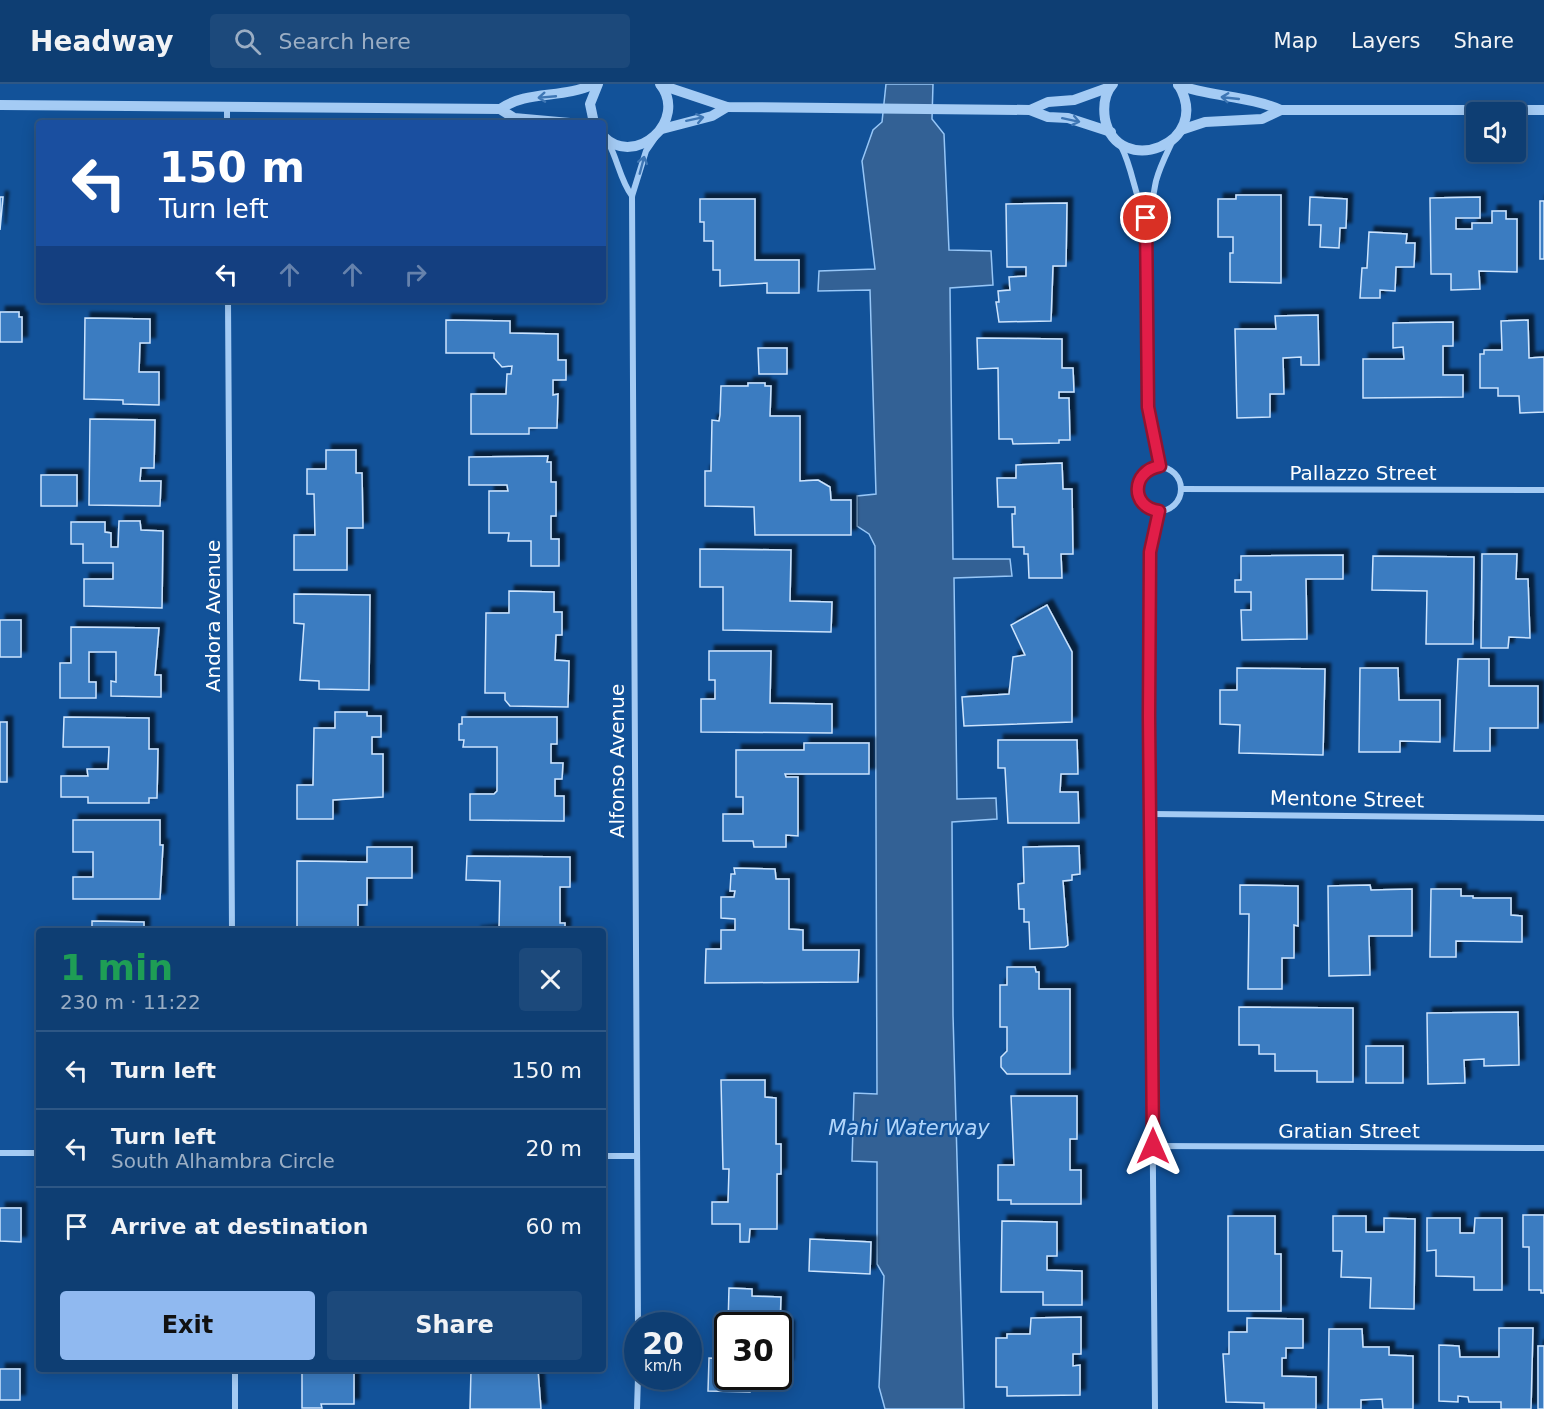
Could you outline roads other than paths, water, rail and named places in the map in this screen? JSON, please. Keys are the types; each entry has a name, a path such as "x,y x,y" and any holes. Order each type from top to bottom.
{"street":[{"path":"500,109 514,99 567,94 596,84"},
{"path":"593,120 590,104 596,84"},
{"path":"661,84 727,107 1030,110 1048,117 1068,118 1111,132"},
{"path":"659,132 668,113 668,100 661,84"},
{"path":"1178,85 1219,97 1263,102 1281,110"},
{"path":"1160,466 1148,407 1146,218 1154,202 1156,182 1162,164 1173,140 1181,130 1186,107 1178,85"},
{"path":"1030,110 1048,102 1074,100 1112,86"},
{"path":"1112,86 1104,110 1111,132 1130,163 1138,203 1146,218"},
{"path":"0,105 500,109 514,117 542,120"},
{"path":"227,106 227,120"},
{"path":"606,138 618,145 631,147 644,143 659,132 712,116 727,107"},
{"path":"1181,130 1205,122 1262,118 1281,110 1544,110"},
{"name":"Alfonso Avenue","path":"638,1312 635,1156 632,196 646,151 659,132"},
{"path":"1119,142 1141,151 1152,151 1173,140"},
{"name":"Alfonso Avenue","path":"606,141 632,196"},
{"name":"Andora Avenue","path":"228,303 232,928"},
{"path":"1160,466 1175,473 1181,489 1177,502 1166,510 1159,511 1146,506 1138,495 1137,489 1141,475 1152,467 1160,466"},
{"name":"Pallazzo Street","path":"1181,489 1544,490"},
{"path":"1155,1409 1150,552 1159,511"},
{"name":"Mentone Street","path":"1150,814 1544,818"},
{"name":"Gratian Street","path":"1153,1146 1544,1148"},
{"path":"0,1153 36,1153"},
{"path":"606,1155 635,1156"},
{"path":"235,1372 235,1409"},
{"path":"637,1409 638,1390"}],"water":[{"name":"Mahi Waterway","path":"886,84 933,84 932,119 944,134 949,250 991,251 993,285 950,288 953,559 1010,559 1012,576 954,578 957,799 996,798 997,819 952,822 953,1015 964,1409 885,1409 879,1387 884,1276 877,1264 877,1162 852,1161 854,1093 877,1094 875,546 869,534 857,526 857,496 876,494 870,290 818,291 819,271 875,269 862,161 873,130 882,122"}]}
